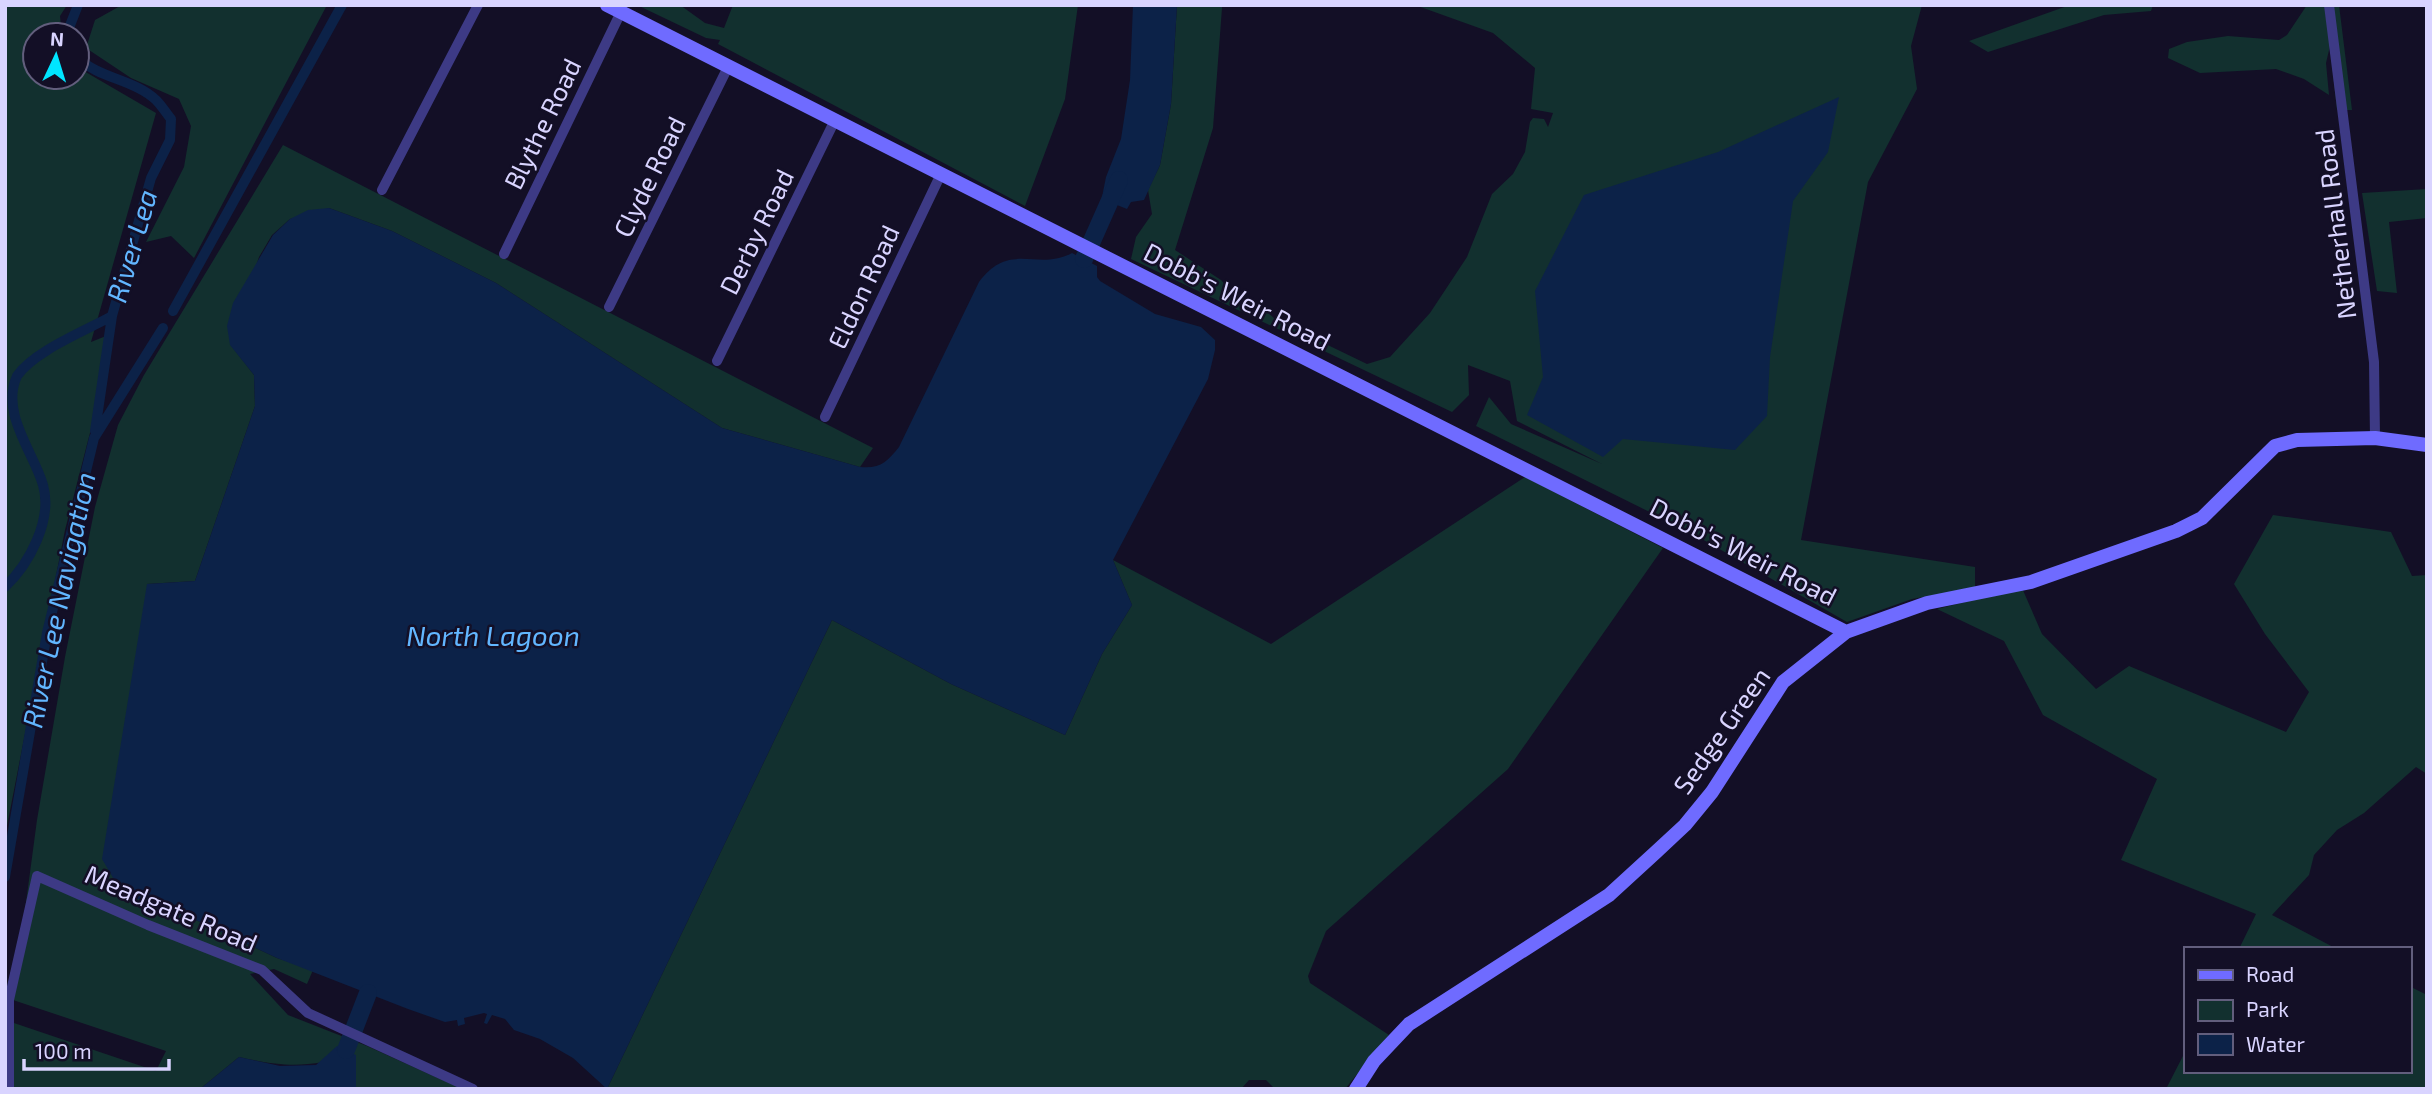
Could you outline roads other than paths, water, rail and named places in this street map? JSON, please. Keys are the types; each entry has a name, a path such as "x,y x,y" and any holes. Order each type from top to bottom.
{"street":[{"path":"382,190 478,5"},
{"name":"Dobb's Weir Road","path":"607,5 1846,632"},
{"name":"Netherhall Road","path":"2329,5 2374,362 2375,438"},
{"name":"Blythe Road","path":"504,254 621,12"},
{"name":"Clyde Road","path":"609,307 728,67"},
{"name":"Derby Road","path":"717,361 835,120"},
{"name":"Eldon Road","path":"825,417 941,174"},
{"name":"Sedge Green","path":"1356,1089 1374,1061 1409,1024 1609,895 1685,825 1712,792 1783,682 1846,632 1927,603 2031,582 2176,531 2202,518 2275,446 2297,440 2375,438 2427,445"},
{"name":"Meadgate Road","path":"9,1089 9,1000 37,876 262,970 308,1013 473,1089"}],"water":[{"path":"1133,5 1177,5 1171,104 1160,165 1144,200 1131,202 1127,209 1117,205 1116,200 1102,197 1106,177 1121,139 1130,80"},
{"path":"1839,97 1828,152 1793,201 1770,357 1767,416 1735,450 1623,439 1603,457 1527,415 1543,377 1535,291 1584,195 1718,152"},
{"name":"North Lagoon","path":"329,208 392,231 496,283 722,428 860,467 873,467 882,463 899,447 979,282 990,269 1002,262 1013,259 1047,260 1072,253 1097,266 1097,277 1100,281 1155,314 1201,327 1215,340 1208,379 1113,560 1132,605 1102,654 1065,735 951,684 832,620 607,1089 573,1058 540,1039 514,1030 505,1019 492,1015 487,1024 484,1023 487,1014 484,1013 464,1018 465,1024 458,1026 457,1020 445,1022 277,958 196,920 122,893 102,859 147,584 195,581 255,406 254,375 230,345 227,326 233,303 273,235 290,219 308,210"},
{"path":"337,1046 356,1055 356,1089 200,1089 239,1057 280,1066 316,1065"}],"waterway":[{"name":"River Lea","path":"72,21 78,5"},
{"name":"River Lee Navigation","path":"173,311 342,5"},
{"name":"River Lea","path":"5,587 30,554 42,527 45,512 43,485 15,418 13,390 17,376 47,350 112,316 151,178 170,140 171,119 156,100 147,93 91,67"},
{"path":"1084,259 1119,180"},
{"path":"95,431 112,316"},
{"name":"River Lee Navigation","path":"5,877 47,633 94,438 163,328"},
{"path":"346,1050 368,993"}]}
